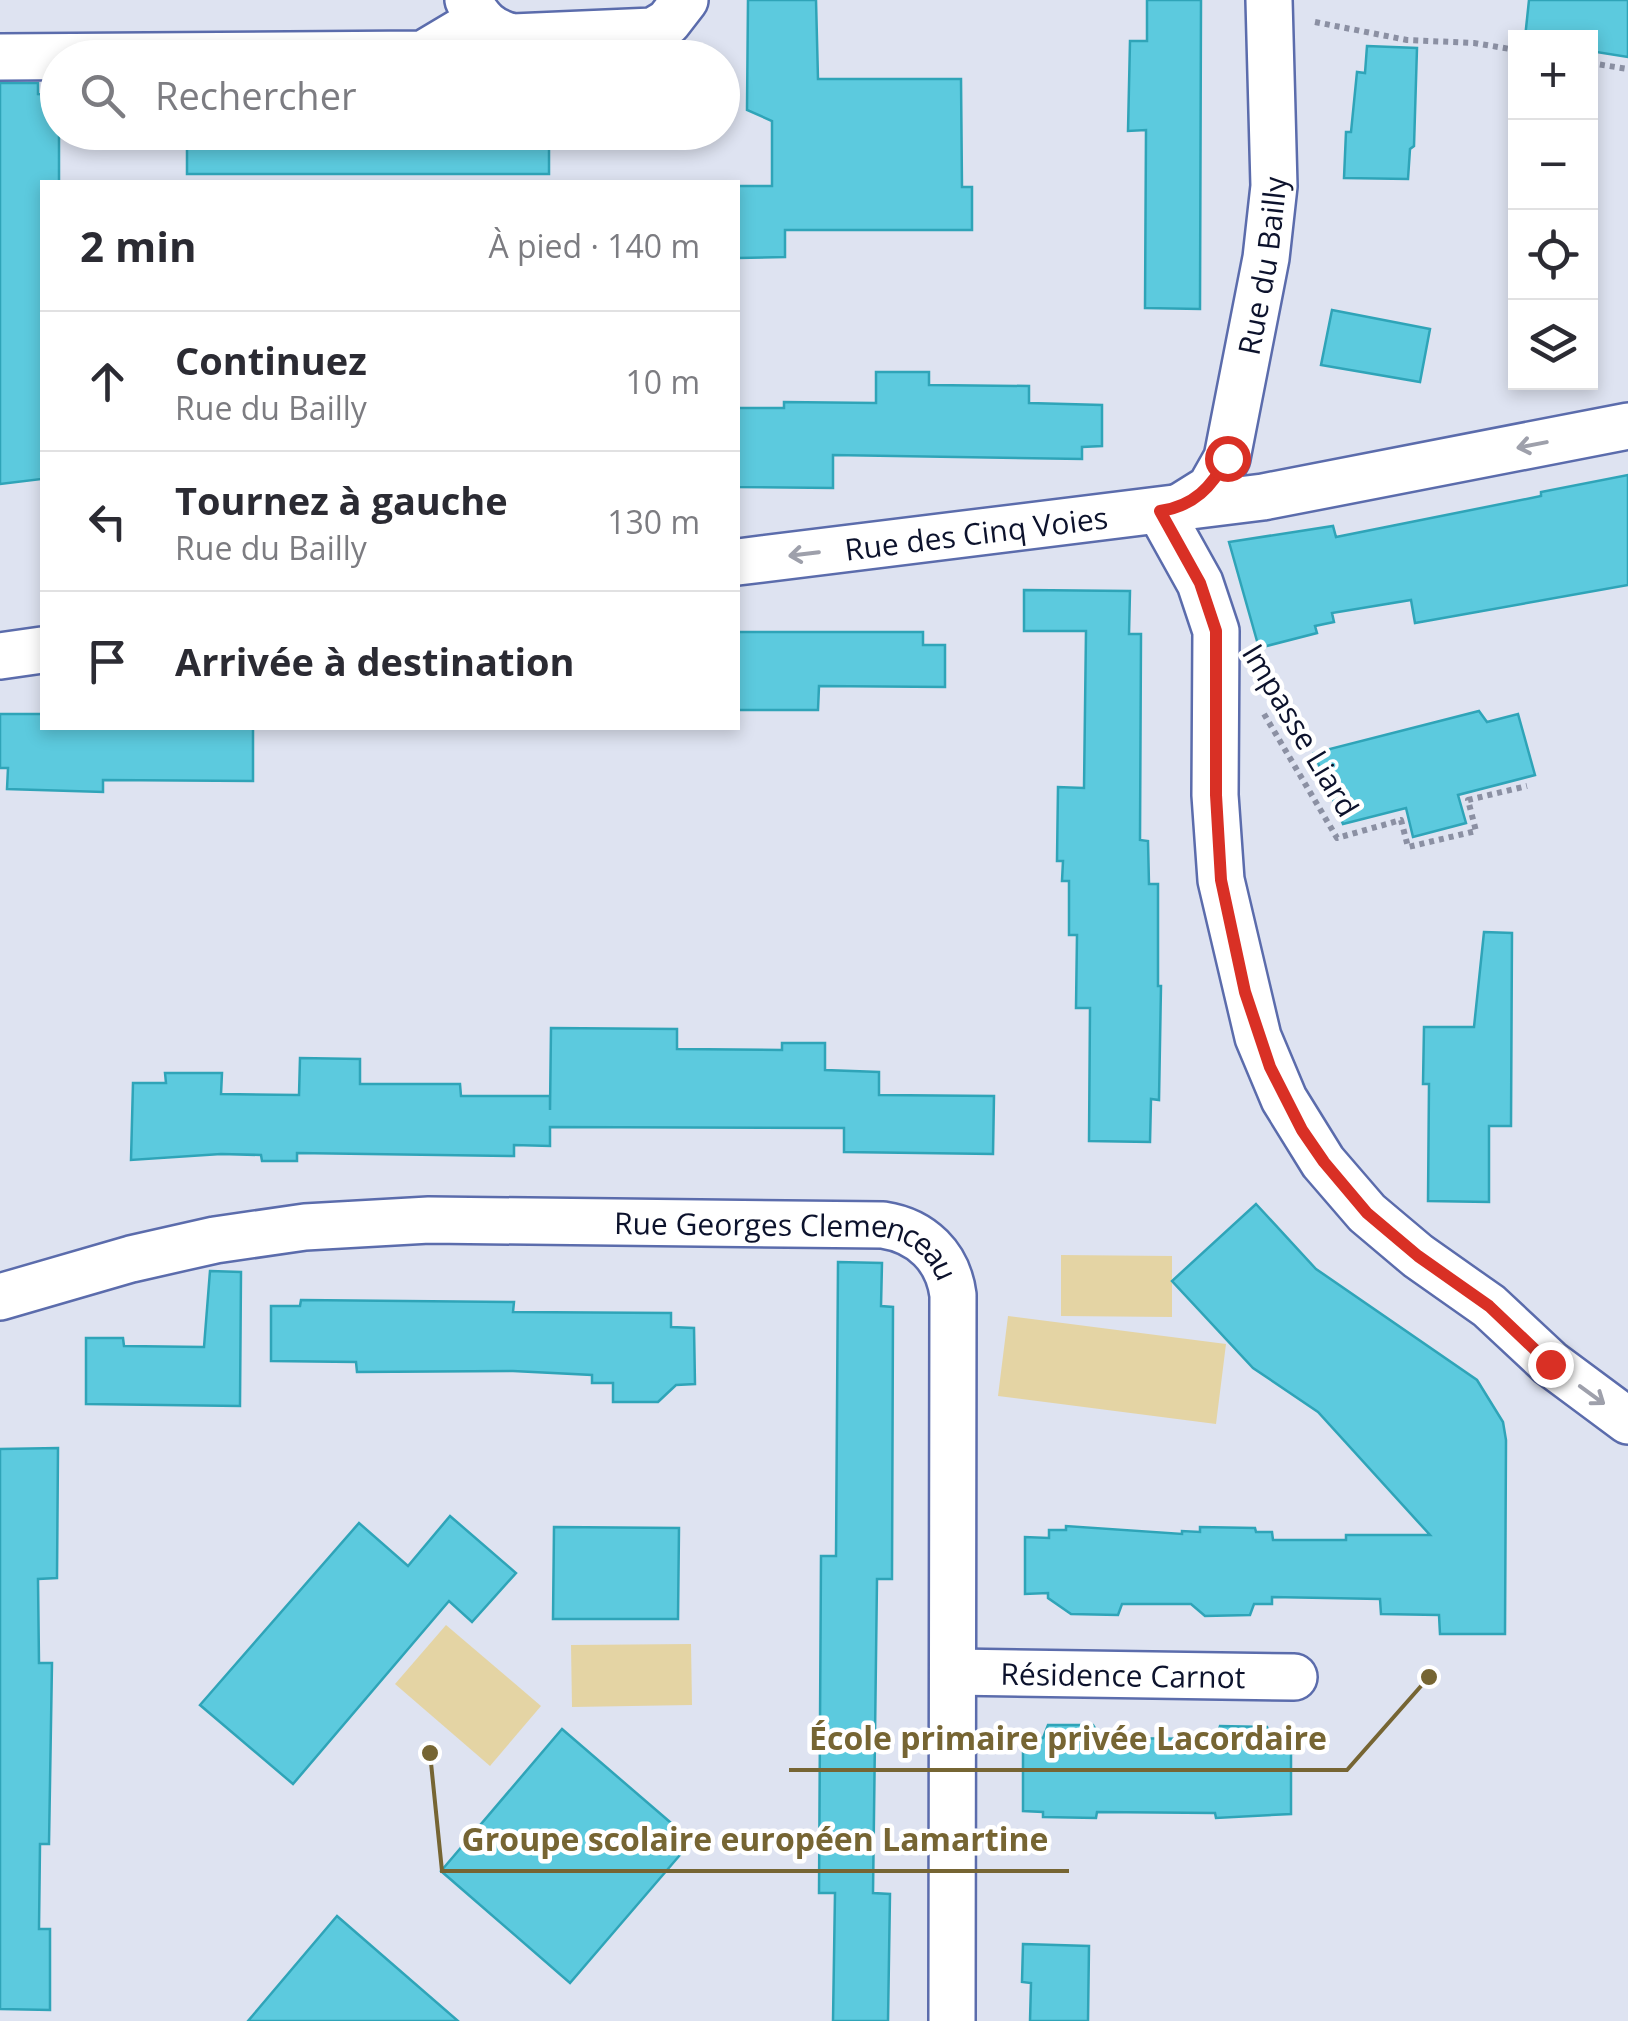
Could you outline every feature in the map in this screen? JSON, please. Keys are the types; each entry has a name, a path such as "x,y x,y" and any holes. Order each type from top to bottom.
{"street":[{"path":"439,40 474,10 494,32 513,37 653,31 668,22 685,0"},
{"name":"Rue du Bailly","path":"1169,510 1210,488 1227,458 1266,258 1274,186 1269,7"},
{"path":"0,57 40,57"},
{"name":"Rue des Cinq Voies","path":"740,562 1262,498 1628,426"},
{"path":"1169,510 1216,631 1216,795 1221,880 1258,1037 1284,1099 1324,1162 1367,1213 1418,1256 1489,1306 1550,1364 1628,1421"},
{"path":"0,656 40,650"},
{"name":"Rue Georges Clemenceau","path":"0,1297 131,1259 216,1240 343,1224 429,1220 899,1228 914,1234 941,1258 950,1274 953,1296 952,2021"},
{"name":"Résidence Carnot","path":"953,1672 1294,1677"}],"path":[{"path":"1269,7 1407,40 1508,49"},
{"path":"1598,64 1628,69"},
{"name":"Impasse Liard","path":"1262,711 1337,838 1401,820 1408,847 1476,831 1468,800 1527,786"}],"shaded area":[{"path":"1061,1255 1172,1256 1172,1317 1061,1316"},
{"path":"1008,1316 1226,1344 1216,1424 998,1396"},
{"path":"446,1625 541,1706 490,1766 395,1684"},
{"path":"691,1644 692,1705 572,1707 571,1645"}],"building":[{"path":"748,0 816,0 818,79 961,79 962,187 972,187 972,230 785,230 785,257 740,258 740,186 772,186 772,121 747,110"},
{"path":"1147,0 1201,0 1200,309 1145,308 1146,130 1128,131 1130,41 1147,41"},
{"path":"1529,0 1628,0 1628,57 1598,52 1598,30 1526,30"},
{"path":"1367,46 1417,48 1414,146 1410,149 1408,179 1344,178 1346,132 1351,132 1357,72 1365,73"},
{"path":"0,83 38,83 40,150 59,150 59,180 40,180 40,479 0,484"},
{"path":"187,150 549,150 549,174 187,174"},
{"path":"1332,310 1430,329 1420,382 1321,365"},
{"path":"876,372 929,372 929,385 1029,386 1029,403 1102,405 1102,446 1082,447 1082,459 833,455 833,488 740,487 740,408 784,408 784,402 876,403"},
{"path":"1628,475 1628,585 1415,623 1411,600 1332,613 1334,622 1315,626 1317,633 1259,648 1229,542 1333,526 1336,537"},
{"path":"1024,590 1130,591 1129,634 1141,634 1140,840 1148,841 1149,884 1158,884 1161,986 1159,1100 1151,1099 1150,1142 1089,1141 1090,1008 1076,1008 1077,935 1069,935 1069,881 1062,881 1063,861 1057,861 1058,787 1084,788 1086,631 1024,631"},
{"path":"740,632 923,632 923,645 945,645 945,687 819,686 818,710 740,710"},
{"path":"1479,711 1487,722 1518,714 1535,775 1458,795 1466,823 1413,837 1406,808 1343,824 1314,753"},
{"path":"0,714 40,714 40,730 253,730 253,781 103,780 103,792 7,789 8,768 0,768"},
{"path":"1484,932 1512,933 1511,1126 1489,1126 1489,1202 1428,1201 1429,1084 1423,1084 1424,1027 1474,1027"},
{"path":"551,1028 677,1029 677,1049 782,1050 782,1043 825,1043 825,1070 879,1072 879,1095 994,1096 993,1154 844,1152 844,1128 550,1127 550,1146 514,1145 514,1156 297,1153 297,1161 262,1161 261,1155 221,1154 131,1160 133,1083 166,1083 165,1073 222,1073 221,1094 299,1095 300,1058 360,1059 360,1084 460,1084 461,1096 550,1096 550,1110"},
{"path":"1256,1204 1316,1269 1477,1380 1503,1422 1505,1634 1440,1634 1439,1615 1381,1614 1380,1599 1272,1597 1272,1604 1254,1604 1250,1615 1205,1616 1191,1604 1122,1604 1118,1615 1071,1614 1048,1598 1048,1593 1025,1594 1025,1537 1049,1538 1049,1530 1066,1530 1066,1526 1182,1534 1200,1532 1200,1527 1255,1528 1256,1532 1272,1532 1273,1540 1430,1535 1318,1412 1253,1368 1172,1281"},
{"path":"838,1262 882,1263 881,1306 893,1307 892,1579 877,1579 873,1893 890,1894 888,2021 833,2021 835,1893 819,1893 821,1556 836,1556"},
{"path":"210,1271 241,1272 240,1406 86,1404 86,1338 123,1338 124,1346 204,1347"},
{"path":"301,1300 514,1302 513,1312 671,1313 671,1327 694,1328 695,1384 676,1385 658,1402 613,1402 613,1383 592,1383 592,1375 357,1372 356,1362 271,1361 271,1306 300,1306"},
{"path":"58,1448 57,1578 38,1579 39,1663 52,1663 49,1844 40,1844 39,1929 50,1929 50,2010 0,2009 0,1449"},
{"path":"450,1516 516,1573 472,1622 449,1601 293,1784 200,1705 359,1523 408,1566"},
{"path":"554,1527 679,1528 678,1619 553,1619"},
{"path":"1048,1725 1093,1725 1101,1738 1216,1739 1220,1726 1267,1727 1271,1740 1291,1740 1291,1814 1216,1818 1215,1813 1097,1812 1096,1818 1043,1817 1043,1812 1023,1811 1023,1737 1043,1738"},
{"path":"562,1729 692,1841 570,1983 441,1871"},
{"path":"337,1916 458,2021 248,2021"},
{"path":"1023,1944 1089,1946 1088,2021 1030,2021 1031,1983 1022,1982"}],"place":[{"name":"École primaire privée Lacordaire","path":"1429,1677"},
{"name":"Groupe scolaire européen Lamartine","path":"430,1753"}],"route":[{"path":"1227,458 1210,488 1178,508 1160,511 1200,583 1216,631 1216,795 1221,880 1258,1037 1284,1099 1345,1189 1390,1234 1489,1306 1550,1364"}]}
